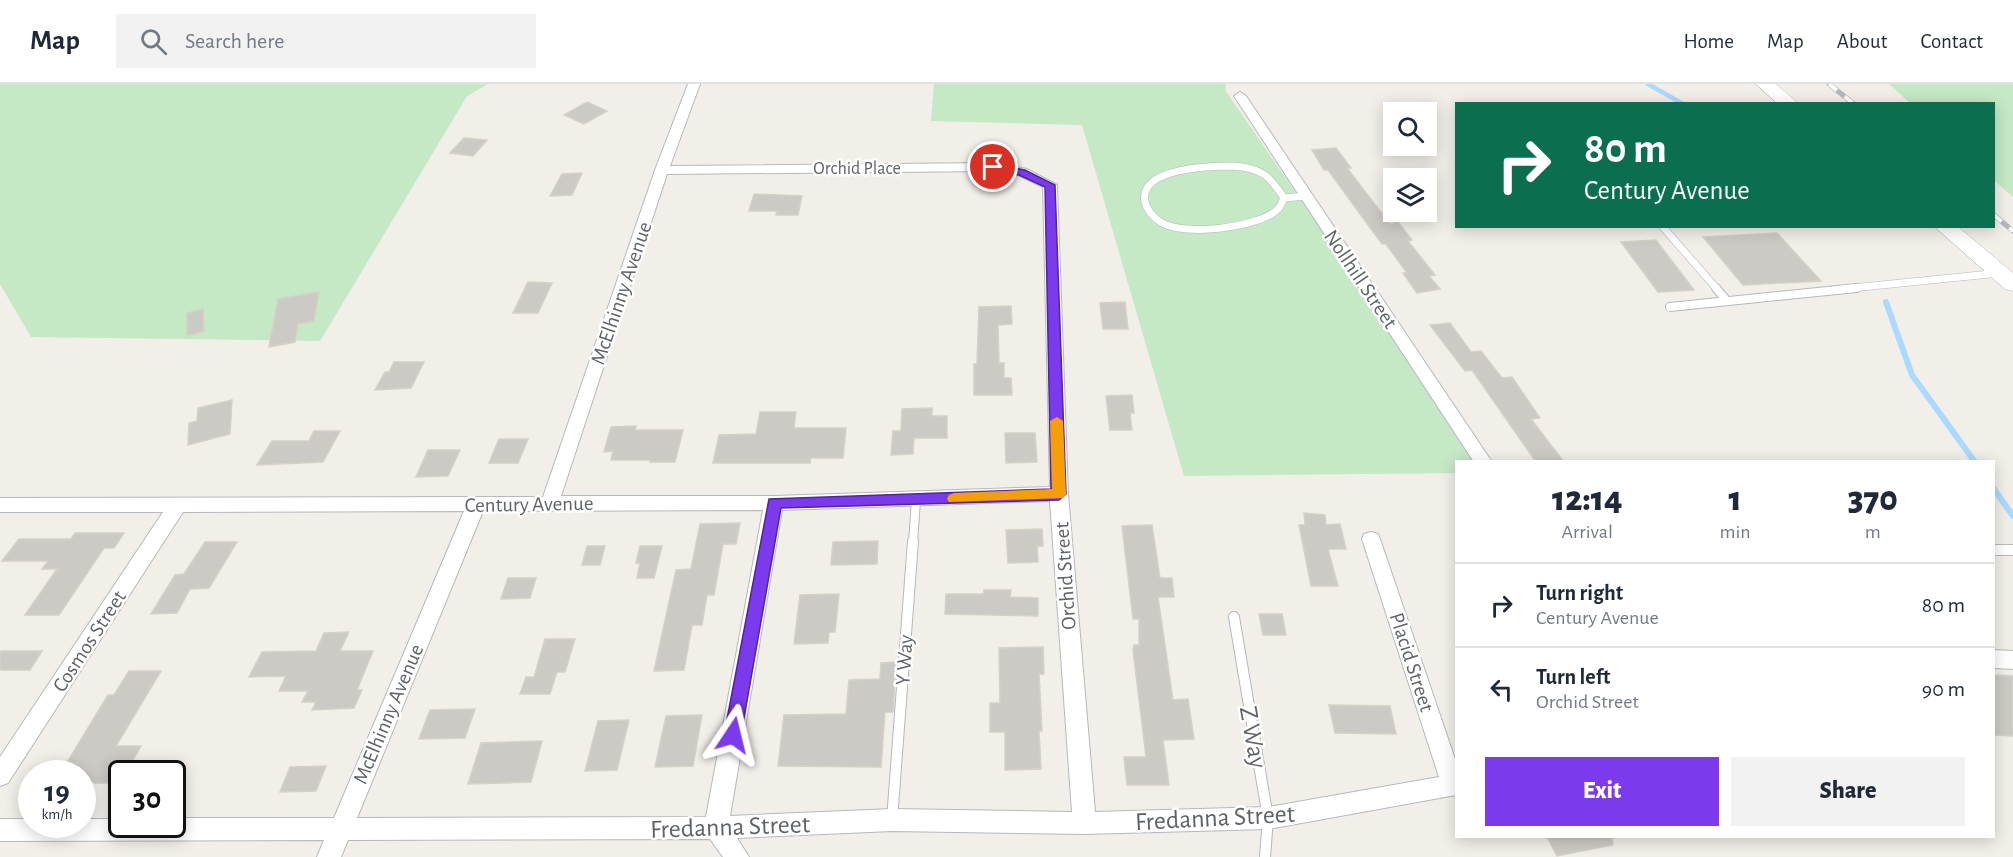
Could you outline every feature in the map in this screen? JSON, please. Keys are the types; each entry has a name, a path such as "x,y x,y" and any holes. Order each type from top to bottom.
{"street":[{"name":"McElhinny Avenue","path":"550,502 662,170 694,84"},
{"path":"1765,84 1788,102"},
{"name":"Nollhill Street","path":"1240,96 1482,460"},
{"name":"Orchid Place","path":"662,170 993,167 1022,172 1050,185"},
{"name":"Orchid Street","path":"1050,185 1059,494 1084,823"},
{"path":"1946,228 2007,278"},
{"name":"Century Avenue","path":"0,505 774,503 1059,494"},
{"path":"737,857 716,828 774,503"},
{"name":"Cosmos Street","path":"0,776 177,505"},
{"name":"McElhinny Avenue","path":"329,857 476,505"},
{"name":"Placid Street","path":"1371,539 1455,785"},
{"path":"1995,659 2013,660"},
{"name":"Fredanna Street","path":"0,830 716,828 892,820 1084,823 1268,818 1455,785"}],"lane":[{"path":"1230,166 1247,167 1263,173 1284,198 1280,208 1265,219 1188,229 1160,222 1150,212 1144,197 1150,183 1166,174 1230,166"},
{"path":"1284,198 1305,196"},
{"path":"1664,228 1727,301"},
{"path":"1670,307 2007,278"},
{"name":"Y Way","path":"892,820 916,500"},
{"path":"1995,550 2013,550"},
{"name":"Z Way","path":"1234,616 1268,818 1265,857"}],"green space":[{"path":"0,84 488,84 467,96 320,341 31,337 0,284"},
{"path":"934,84 1226,84 1225,90 1481,460 1455,460 1455,473 1184,476 1082,125 931,121"},
{"path":"1889,84 2013,84 2013,197 1995,181 1995,102 1909,102"}],"building":[{"path":"587,102 607,111 584,124 564,115"},
{"path":"464,138 487,140 473,156 450,153"},
{"path":"1336,148 1351,168 1347,168 1383,215 1383,222 1390,224 1398,222 1412,240 1408,241 1435,275 1429,276 1440,289 1417,293 1403,273 1407,273 1386,244 1382,244 1328,170 1324,170 1312,150"},
{"path":"582,173 572,195 550,196 562,174"},
{"path":"754,194 802,196 798,215 776,215 777,211 749,211"},
{"path":"1777,233 1821,281 1743,285 1703,237"},
{"path":"1656,240 1694,290 1658,292 1621,242"},
{"path":"528,282 552,283 538,313 513,313"},
{"path":"319,292 314,321 298,324 295,342 269,347 278,299"},
{"path":"1125,302 1128,329 1103,329 1100,303"},
{"path":"1011,306 1012,324 998,325 999,363 1004,363 1004,378 1011,378 1012,395 974,395 979,307"},
{"path":"203,309 204,331 187,336 187,313"},
{"path":"1450,323 1471,352 1481,351 1502,378 1512,377 1540,418 1531,419 1562,460 1535,460 1472,370 1465,371 1430,325"},
{"path":"394,362 424,362 411,388 375,390 385,372 389,372"},
{"path":"1132,395 1134,413 1130,413 1132,430 1110,430 1106,396"},
{"path":"232,400 230,434 188,445 189,423 197,421 198,408"},
{"path":"932,408 932,416 947,416 947,438 914,438 913,454 891,455 893,431 901,431 902,409"},
{"path":"760,412 796,412 794,428 846,428 843,458 811,458 810,463 713,463 719,435 756,434"},
{"path":"636,426 635,430 683,430 675,462 611,460 613,451 604,452 611,427"},
{"path":"314,431 340,431 323,462 257,465 272,441 309,441"},
{"path":"1005,433 1035,433 1037,462 1006,463"},
{"path":"499,439 528,439 518,463 489,463"},
{"path":"428,450 460,450 448,476 416,477"},
{"path":"1304,513 1325,515 1326,525 1340,524 1346,549 1328,549 1338,586 1311,586 1299,525 1305,525"},
{"path":"740,523 736,544 723,544 714,595 707,595 702,625 692,625 684,670 654,671 676,570 691,569 700,524"},
{"path":"1152,525 1160,578 1172,578 1174,597 1158,597 1173,700 1188,699 1194,739 1163,740 1169,785 1127,785 1124,757 1146,757 1133,650 1134,645 1139,645 1139,619 1133,619 1122,526"},
{"path":"1042,529 1043,546 1037,546 1038,562 1008,563 1006,530"},
{"path":"75,533 124,533 114,548 104,548 59,615 25,615 57,569 42,569 48,561 2,561 19,539 71,539"},
{"path":"878,541 877,564 831,565 833,542"},
{"path":"205,542 237,542 209,588 190,589 177,613 151,614 175,575 184,574"},
{"path":"587,546 605,546 600,565 582,565"},
{"path":"640,546 662,546 654,578 637,578 640,563 636,563"},
{"path":"508,578 536,578 530,598 501,599"},
{"path":"984,590 1011,590 1010,597 1038,598 1038,616 945,614 946,594 984,594"},
{"path":"839,594 835,632 829,632 828,643 794,644 800,595"},
{"path":"1259,614 1282,614 1286,635 1263,635"},
{"path":"349,632 340,651 373,651 357,690 362,690 354,708 312,710 316,702 302,702 308,691 279,691 286,676 249,677 262,652 316,651 324,633"},
{"path":"545,639 575,639 565,672 557,672 550,694 520,694 526,677 534,677"},
{"path":"1043,647 1044,674 1039,674 1041,769 1005,770 1005,732 990,732 990,703 1000,703 999,648"},
{"path":"0,651 42,651 30,670 0,670"},
{"path":"896,662 893,712 885,712 881,767 778,766 784,715 846,714 849,680 880,679 881,663"},
{"path":"129,671 161,671 116,746 141,746 133,760 108,760 108,783 96,783 96,760 69,760 108,695 114,695"},
{"path":"1995,675 2013,676 2013,736 1995,735"},
{"path":"1329,705 1390,706 1396,734 1335,733"},
{"path":"475,709 465,738 419,739 430,710"},
{"path":"702,715 693,766 655,767 666,716"},
{"path":"629,720 617,770 585,771 598,721"},
{"path":"542,741 531,782 468,784 481,743"},
{"path":"326,766 316,791 280,792 290,767"},
{"path":"1548,838 1612,838 1613,845 1557,856"}],"waterway":[{"path":"1648,84 1680,102"},
{"path":"1886,302 1912,375 1974,460"},
{"path":"1995,490 2013,516"}],"railway":[{"path":"1829,84 1852,102"},
{"path":"1995,216 2013,231"}],"slow traffic":[{"path":"954,499 1059,494 1057,421"}],"route":[{"path":"733,735 774,503 1059,494 1050,185 1022,172 993,167"}]}
